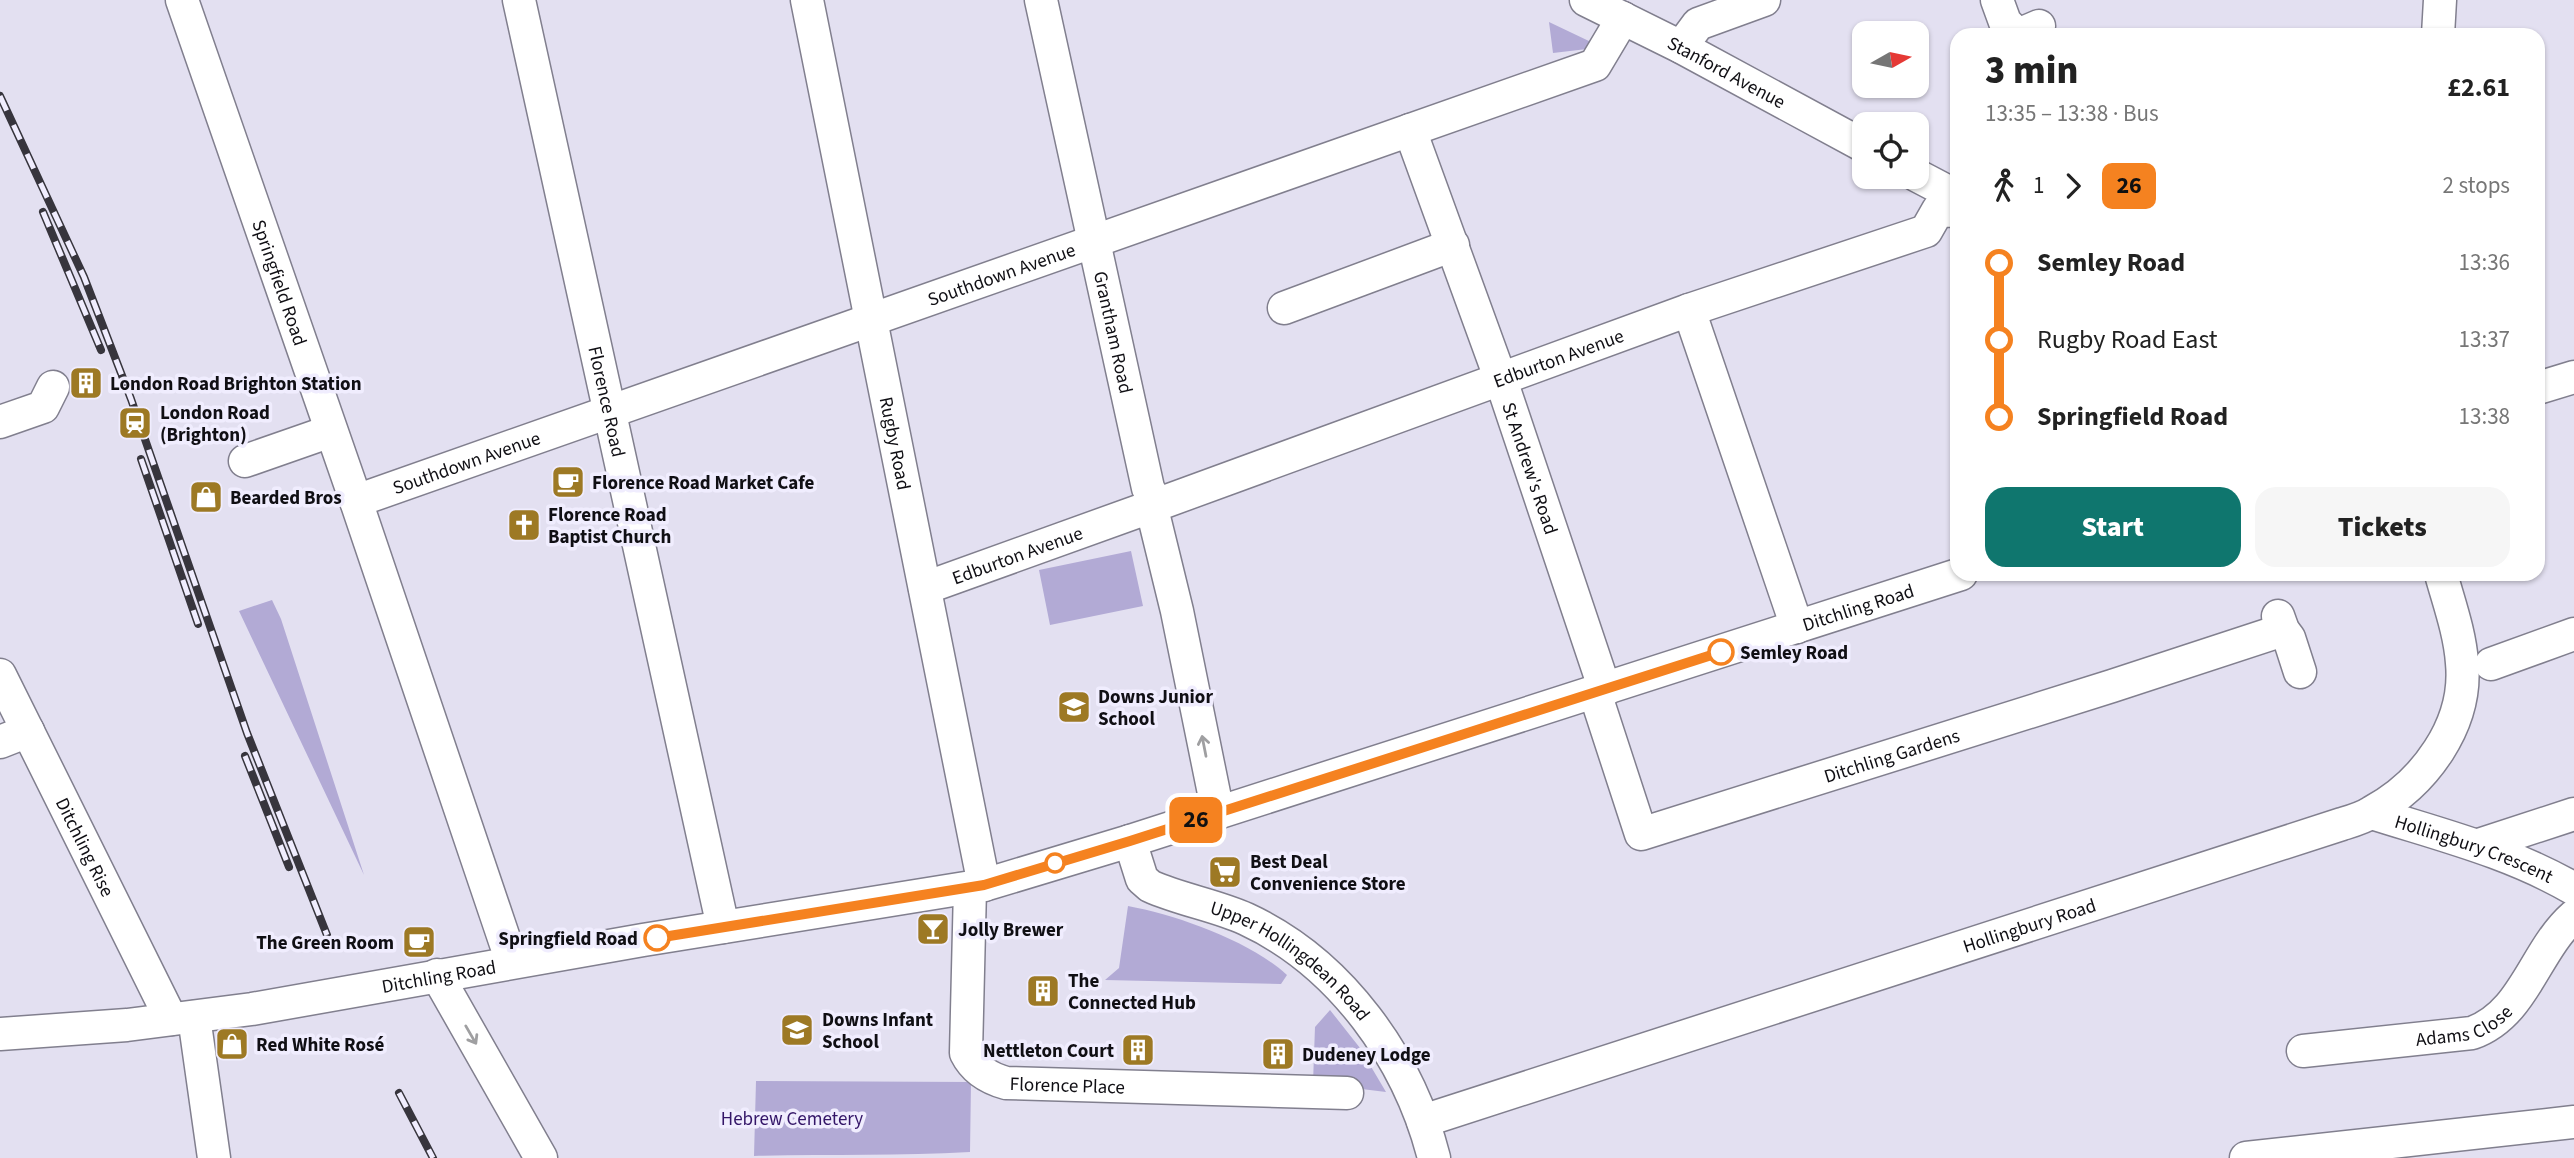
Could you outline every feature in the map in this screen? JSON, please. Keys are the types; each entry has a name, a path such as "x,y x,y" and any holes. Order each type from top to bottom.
{"street":[{"name":"Springfield Road","path":"182,0 356,500 512,962"},
{"name":"Florence Road","path":"519,0 723,927"},
{"name":"Rugby Road","path":"807,0 925,588 977,886"},
{"name":"Grantham Road","path":"1041,0 1151,505 1177,611 1218,813"},
{"name":"Stanford Avenue","path":"1586,0 1681,47 1852,140"},
{"path":"1681,47 1699,24 1764,0"},
{"path":"1997,0 2005,22 2011,28"},
{"path":"2438,28 2440,0"},
{"name":"Southdown Avenue","path":"356,500 1595,65 1623,18"},
{"path":"2034,28 2039,26"},
{"name":"St Andrew's Road","path":"1410,130 1501,380 1600,691"},
{"path":"1929,181 1950,194"},
{"name":"Edburton Avenue","path":"925,588 1689,310 1926,231 1938,210 1950,211"},
{"path":"1283,308 1453,246"},
{"path":"1689,310 1797,628"},
{"path":"2545,386 2573,379"},
{"path":"0,422 43,407 53,387"},
{"path":"245,461 331,430"},
{"name":"Ditchling Road","path":"0,1034 183,1018 252,1009 512,962 977,886 1130,841 1950,578"},
{"name":"Hollingbury Road","path":"1423,1121 2372,813 2417,778 2437,755 2453,723 2463,666 2443,581"},
{"name":"Ditchling Gardens","path":"1600,691 1641,834 2112,686 2281,623 2300,672"},
{"path":"2491,664 2574,634"},
{"name":"Ditchling Rise","path":"0,675 14,736 183,1018 214,1158"},
{"name":"Hollingbury Crescent","path":"2372,813 2479,845 2546,873 2574,889"},
{"path":"2479,845 2574,814"},
{"name":"Upper Hollingdean Road","path":"1130,841 1142,879 1150,887 1249,920 1293,948 1337,985 1384,1042 1423,1121 1434,1158"},
{"name":"Florence Place","path":"977,886 966,1053 973,1064 987,1075 1006,1083 1347,1093"},
{"name":"Adams Close","path":"2303,1051 2472,1033 2485,1028 2504,1014 2518,997 2546,948 2574,916"},
{"path":"437,975 541,1158"},
{"path":"2246,1158 2574,1122"}],"green space":[{"path":"1549,22 1591,42 1587,49 1553,53"},
{"path":"1131,551 1143,606 1050,625 1039,570"},
{"path":"272,600 281,619 364,875 239,611"},
{"path":"1128,906 1212,931 1253,951 1287,975 1281,984 1105,980 1119,968"},
{"path":"1330,1010 1360,1048 1386,1092 1313,1083 1315,1027"},
{"name":"Hebrew Cemetery","path":"756,1081 971,1082 970,1152 754,1156"}],"railway":[{"path":"0,96 84,277 131,399 247,733 327,935"},
{"path":"43,212 101,350"},
{"path":"141,459 198,624"},
{"path":"245,756 289,867"},
{"path":"399,1093 433,1158"}],"bus line":[{"name":"26","path":"657,938 984,885 1721,652"}],"place":[{"name":"London Road Brighton Station","path":"86,383"},
{"name":"London Road (Brighton)","path":"135,423"},
{"name":"Florence Road Market Cafe","path":"568,482"},
{"name":"Bearded Bros","path":"206,497"},
{"name":"Florence Road Baptist Church","path":"524,525"},
{"name":"Semley Road","path":"1721,652"},
{"name":"Downs Junior School","path":"1074,707"},
{"name":"Best Deal Convenience Store","path":"1225,872"},
{"name":"Jolly Brewer","path":"933,929"},
{"name":"Springfield Road","path":"657,938"},
{"name":"The Green Room","path":"419,942"},
{"name":"The Connected Hub","path":"1043,991"},
{"name":"Downs Infant School","path":"797,1030"},
{"name":"Red White Rosé","path":"232,1044"},
{"name":"Nettleton Court","path":"1138,1050"},
{"name":"Dudeney Lodge","path":"1278,1054"}]}
